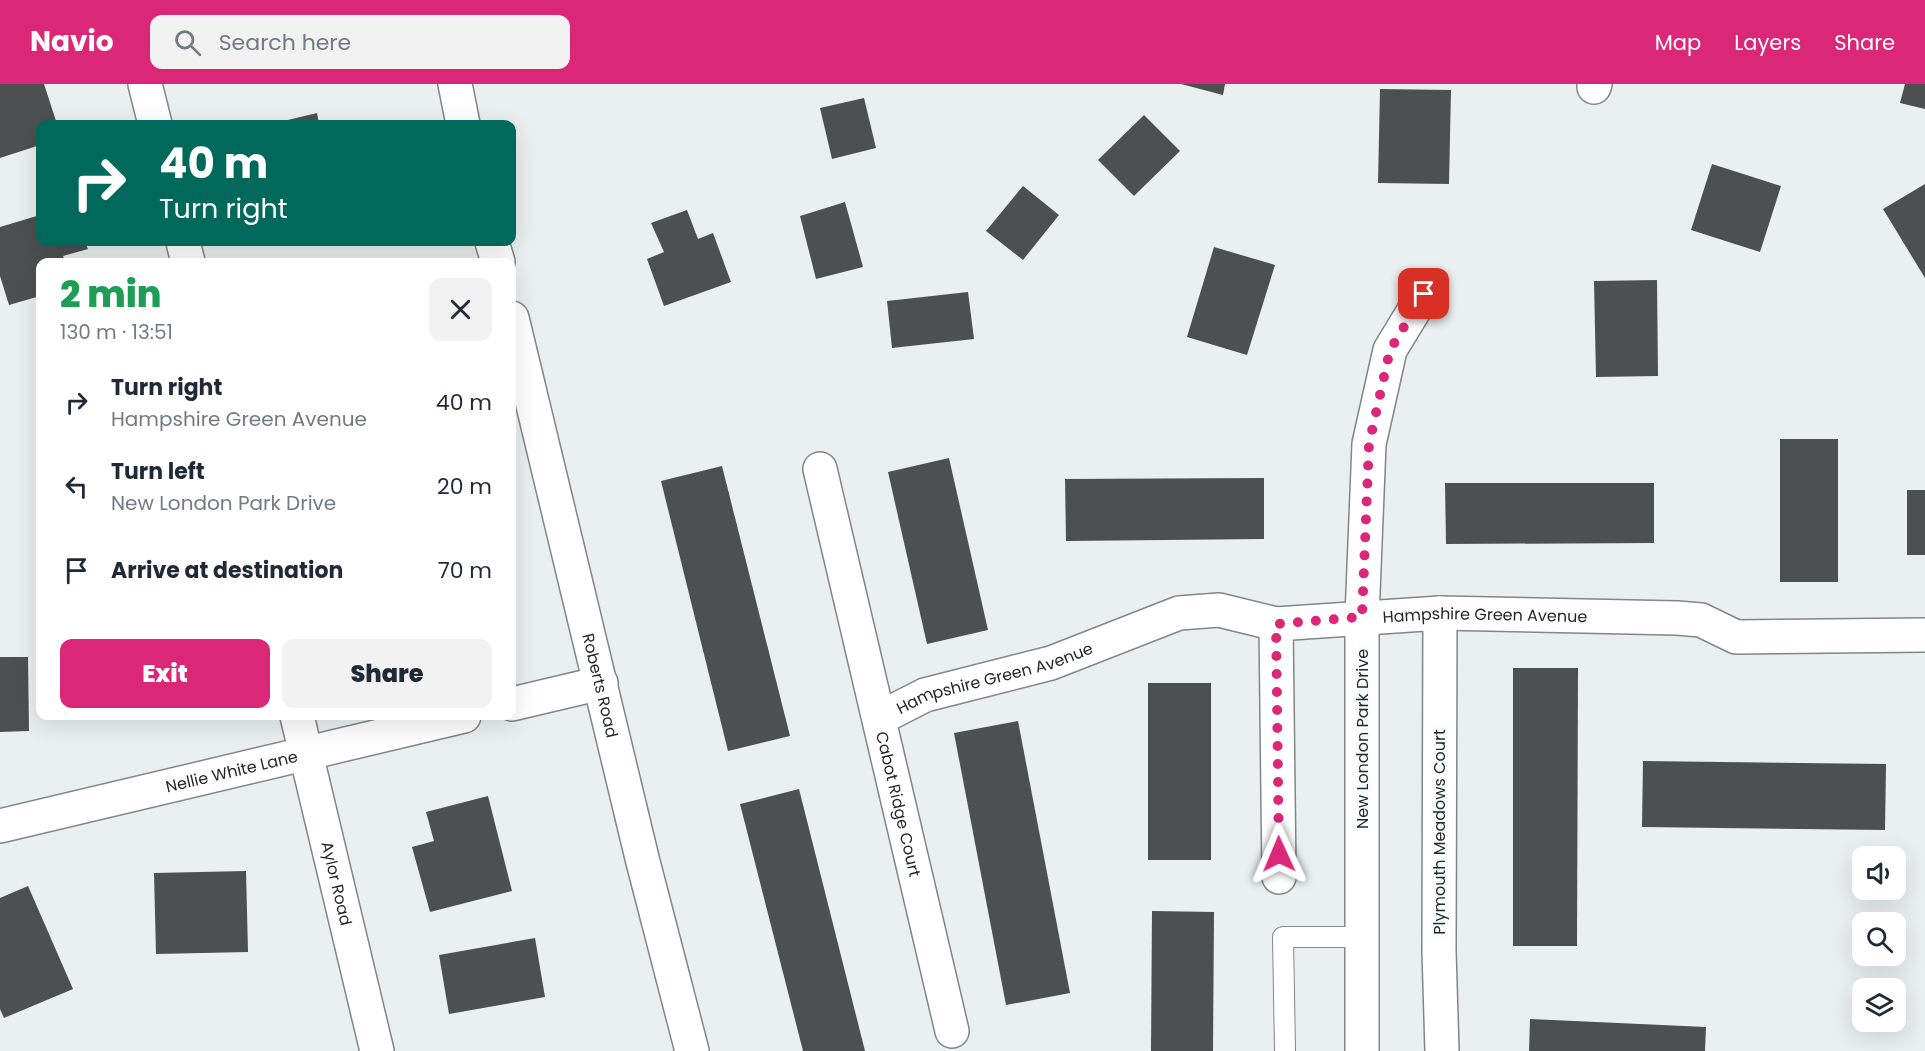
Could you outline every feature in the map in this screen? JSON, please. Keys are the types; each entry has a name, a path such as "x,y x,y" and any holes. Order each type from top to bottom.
{"street":[{"path":"145,84 154,120"},
{"path":"455,84 463,120"},
{"name":"New London Park Drive","path":"1362,1051 1362,617 1369,444 1390,350 1424,294"},
{"name":"Roberts Road","path":"516,334 602,683 642,858 692,1051"},
{"name":"Cabot Ridge Court","path":"820,469 952,1031"},
{"name":"Hampshire Green Avenue","path":"880,718 925,695 1051,663 1179,613 1218,610 1276,624 1440,613 1677,618 1701,620 1736,637 1925,635"},
{"name":"Plymouth Meadows Court","path":"1440,613 1439,951 1442,1051"},
{"path":"1276,624 1280,877"},
{"path":"516,703 602,683"},
{"name":"Aylor Road","path":"298,720 377,1051"},
{"name":"Nellie White Lane","path":"0,826 447,720"}],"lane":[{"path":"1285,1051 1283,938 1362,938"}],"building":[{"path":"0,84 44,84 56,120 36,120 36,146 0,158"},
{"path":"1181,84 1225,84 1223,95"},
{"path":"1905,84 1925,84 1925,109 1900,103"},
{"path":"1380,89 1451,90 1449,184 1378,183"},
{"path":"864,98 876,148 832,159 820,108"},
{"path":"317,113 318,120 288,120"},
{"path":"1144,115 1180,151 1134,196 1098,160"},
{"path":"1712,164 1781,186 1760,252 1691,230"},
{"path":"1925,184 1925,278 1883,209"},
{"path":"1023,186 1059,215 1023,260 986,231"},
{"path":"845,202 863,267 816,279 800,216"},
{"path":"687,210 698,239 713,233 731,282 664,306 647,259 664,252 651,223"},
{"path":"36,216 36,246 87,246 88,249 63,256 64,258 36,258 36,297 9,305 0,276 0,227"},
{"path":"1214,247 1275,265 1247,355 1187,337"},
{"path":"1657,280 1658,376 1596,377 1594,281"},
{"path":"968,292 974,339 892,348 887,301"},
{"path":"1780,439 1838,439 1838,582 1780,582"},
{"path":"949,458 988,630 927,644 888,472"},
{"path":"722,466 790,736 728,751 661,481"},
{"path":"1264,478 1264,539 1066,541 1065,479"},
{"path":"1445,483 1654,483 1654,543 1446,544"},
{"path":"1907,490 1925,490 1925,555 1907,555"},
{"path":"0,657 28,657 29,731 0,732"},
{"path":"1513,668 1578,668 1577,946 1513,946"},
{"path":"1148,683 1211,683 1211,860 1148,860"},
{"path":"1018,721 1070,993 1006,1005 954,733"},
{"path":"1643,761 1886,764 1885,830 1642,827"},
{"path":"799,789 865,1051 803,1051 740,804"},
{"path":"488,796 512,891 430,912 412,847 434,841 426,812"},
{"path":"246,871 248,952 156,954 154,873"},
{"path":"28,886 73,989 4,1018 0,1009 0,898"},
{"path":"1152,911 1214,912 1213,1051 1151,1051"},
{"path":"535,938 545,997 449,1014 439,955"},
{"path":"1530,1019 1706,1027 1705,1051 1529,1051"}],"route":[{"path":"1279,854 1276,624 1362,617 1369,444 1390,350 1424,294"}]}
